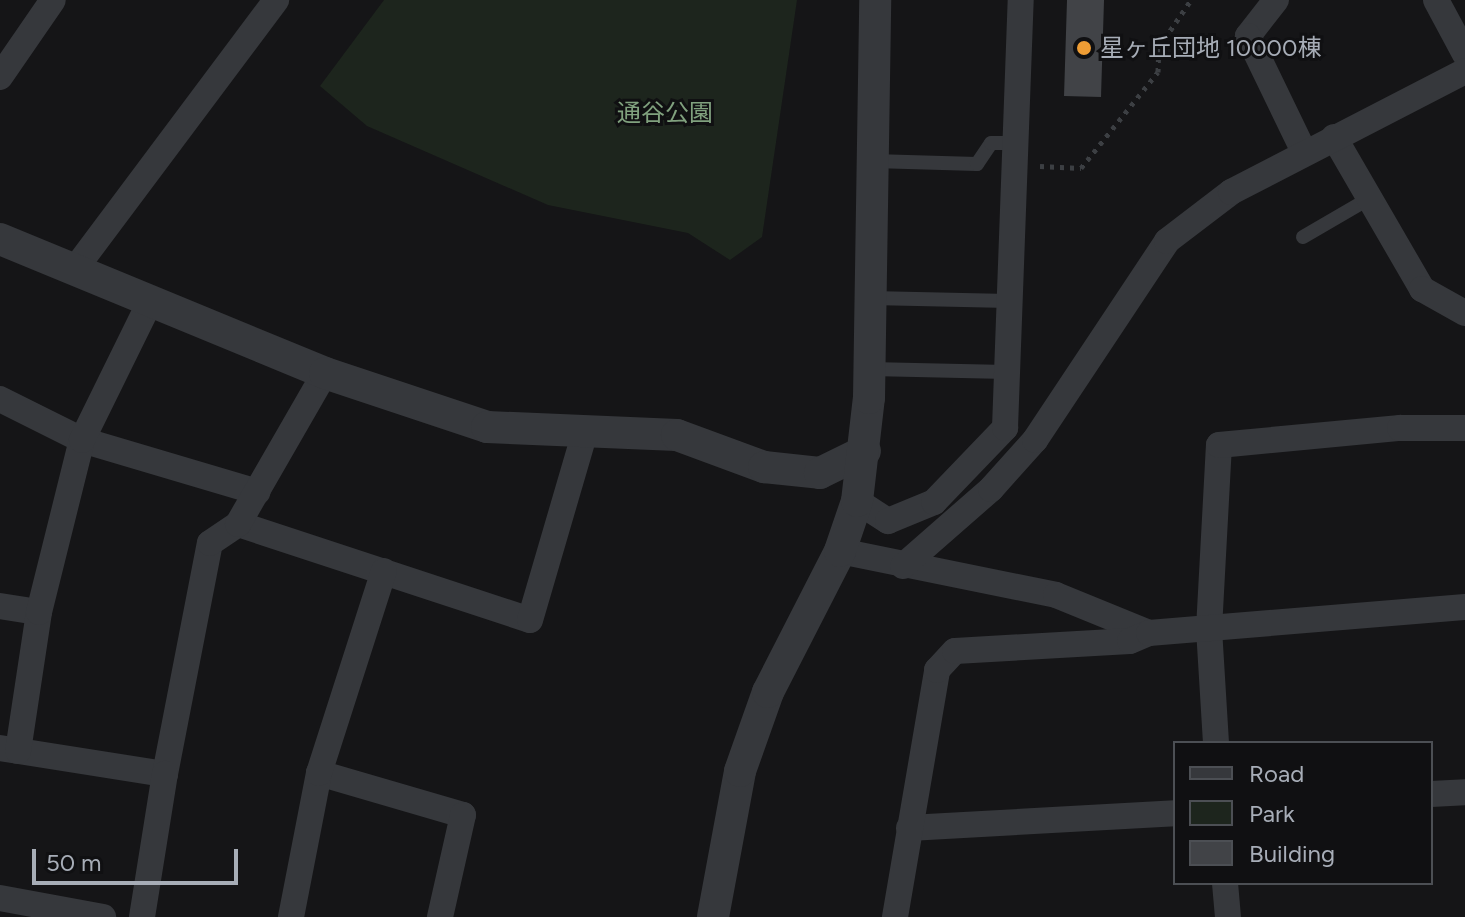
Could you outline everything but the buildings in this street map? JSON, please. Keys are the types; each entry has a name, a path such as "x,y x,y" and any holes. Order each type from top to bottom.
{"street":[{"path":"0,77 53,0"},
{"path":"75,269 276,0"},
{"path":"713,917 740,771 768,692 840,551 857,501 865,451 870,369 875,0"},
{"path":"857,501 888,521 934,502 1005,428 1021,0"},
{"path":"1276,0 1248,36 1304,152"},
{"path":"1436,0 1465,54"},
{"path":"903,566 991,489 1035,440 1167,241 1231,192 1465,71"},
{"path":"1334,137 1422,289 1465,313"},
{"path":"0,239 325,373 487,427 677,435 764,467 820,473 865,451"},
{"path":"150,302 82,440 9,749 165,774"},
{"path":"142,917 165,774 210,543 238,524 325,373"},
{"path":"0,399 82,440 257,492"},
{"path":"1216,741 1209,629 1219,445 1400,428 1465,428"},
{"path":"238,524 530,620 585,432"},
{"path":"840,551 1056,595 1149,633"},
{"path":"291,917 319,773 384,571"},
{"path":"0,606 39,612"},
{"path":"895,917 937,670 955,651 1130,641 1149,633 1465,607"},
{"path":"319,773 463,815 440,917"},
{"path":"1433,794 1465,792"},
{"path":"909,828 1173,813"},
{"path":"1225,885 1228,917"},
{"path":"0,898 103,917"}],"lane":[{"path":"873,161 977,164 991,143 1015,154"},
{"path":"1303,237 1370,198"},
{"path":"871,298 1009,301"},
{"path":"870,369 1007,372"}],"path":[{"path":"1015,154 1081,168 1158,72 1159,47 1191,0"}],"green space":[{"name":"通谷公園","path":"384,0 797,0 762,237 730,260 688,233 548,205 367,126 320,86"}],"place":[{"name":"星ヶ丘団地 10000棟","path":"1084,48"}]}
